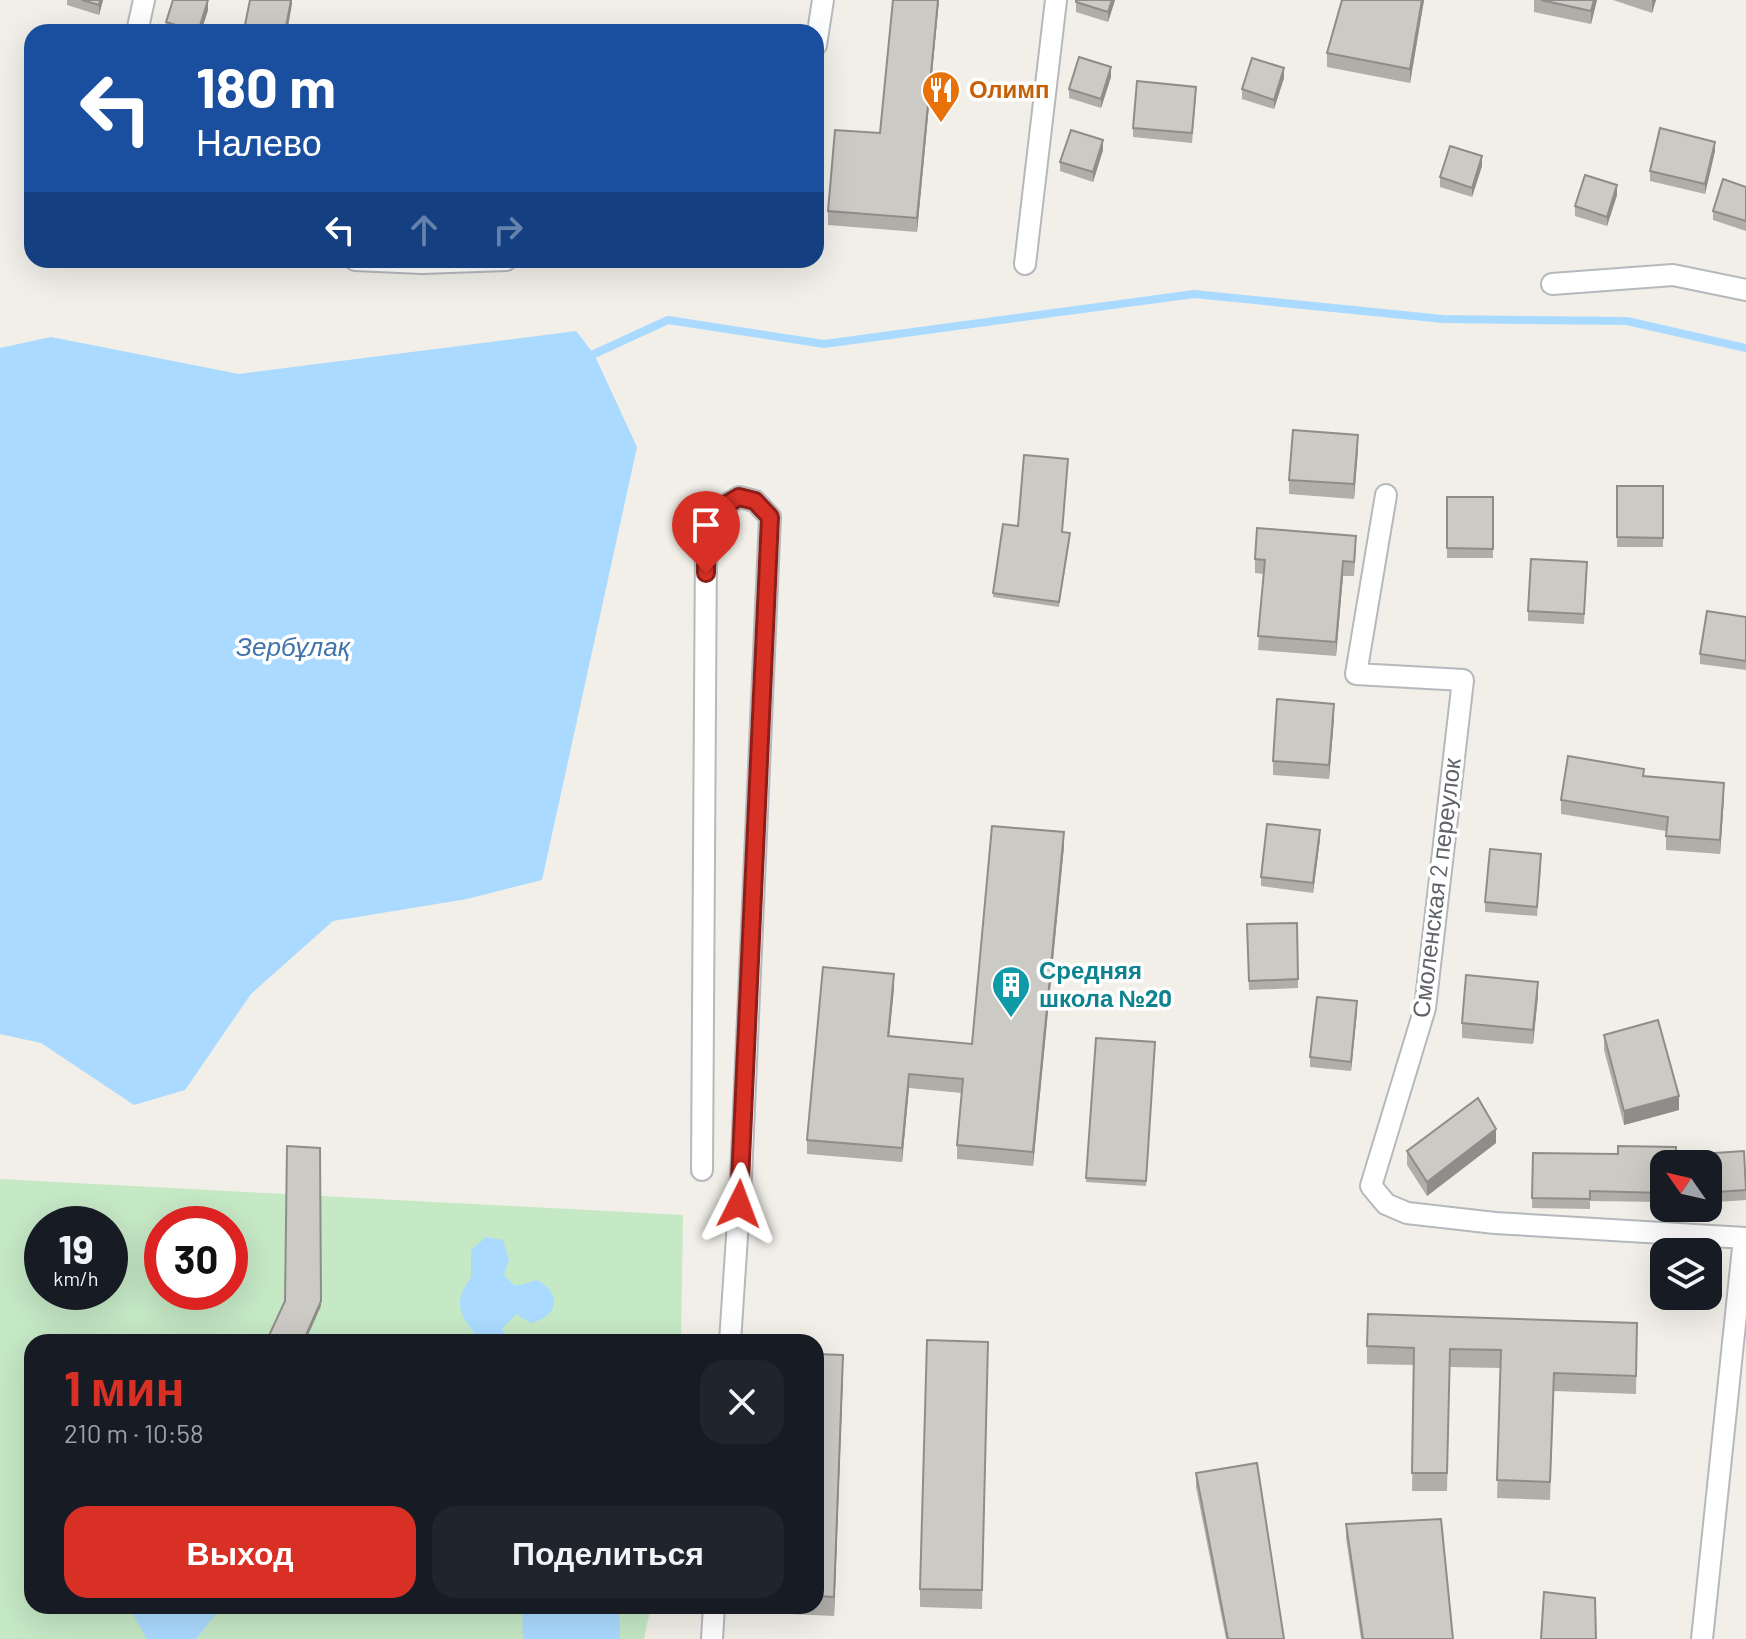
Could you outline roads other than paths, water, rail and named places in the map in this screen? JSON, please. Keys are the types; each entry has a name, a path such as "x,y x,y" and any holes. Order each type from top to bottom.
{"street":[{"path":"139,24 144,0"},
{"path":"819,24 823,0"},
{"path":"1025,264 1056,0"},
{"path":"1552,284 1673,275 1746,290"},
{"name":"Смоленская 2 переулок","path":"1386,495 1356,674 1463,680 1425,1008 1371,1186 1386,1204 1407,1213 1495,1223 1745,1238 1702,1639"},
{"path":"702,1170 706,544 715,511 739,497 755,501 770,517 742,1161 731,1334"},
{"path":"712,1639 714,1614"}],"water":[{"name":"Зербұлақ","path":"576,331 594,354 637,447 542,880 467,899 333,921 251,994 185,1090 134,1105 41,1043 0,1034 0,348 51,337 239,374"},
{"path":"486,1237 503,1240 509,1260 504,1275 515,1286 538,1280 551,1292 554,1299 552,1310 531,1323 516,1314 502,1329 505,1334 473,1334 460,1305 462,1292 471,1278 471,1250"},
{"path":"134,1614 216,1614 196,1639 147,1639"},
{"path":"522,1614 619,1614 620,1639 523,1639"}],"waterway":[{"path":"594,354 668,320 824,344 1194,294 1443,319 1627,321 1746,348"}],"place":[{"name":"Олимп","path":"941,124"},
{"name":"Средняя школа №20","path":"1011,1019"}]}
